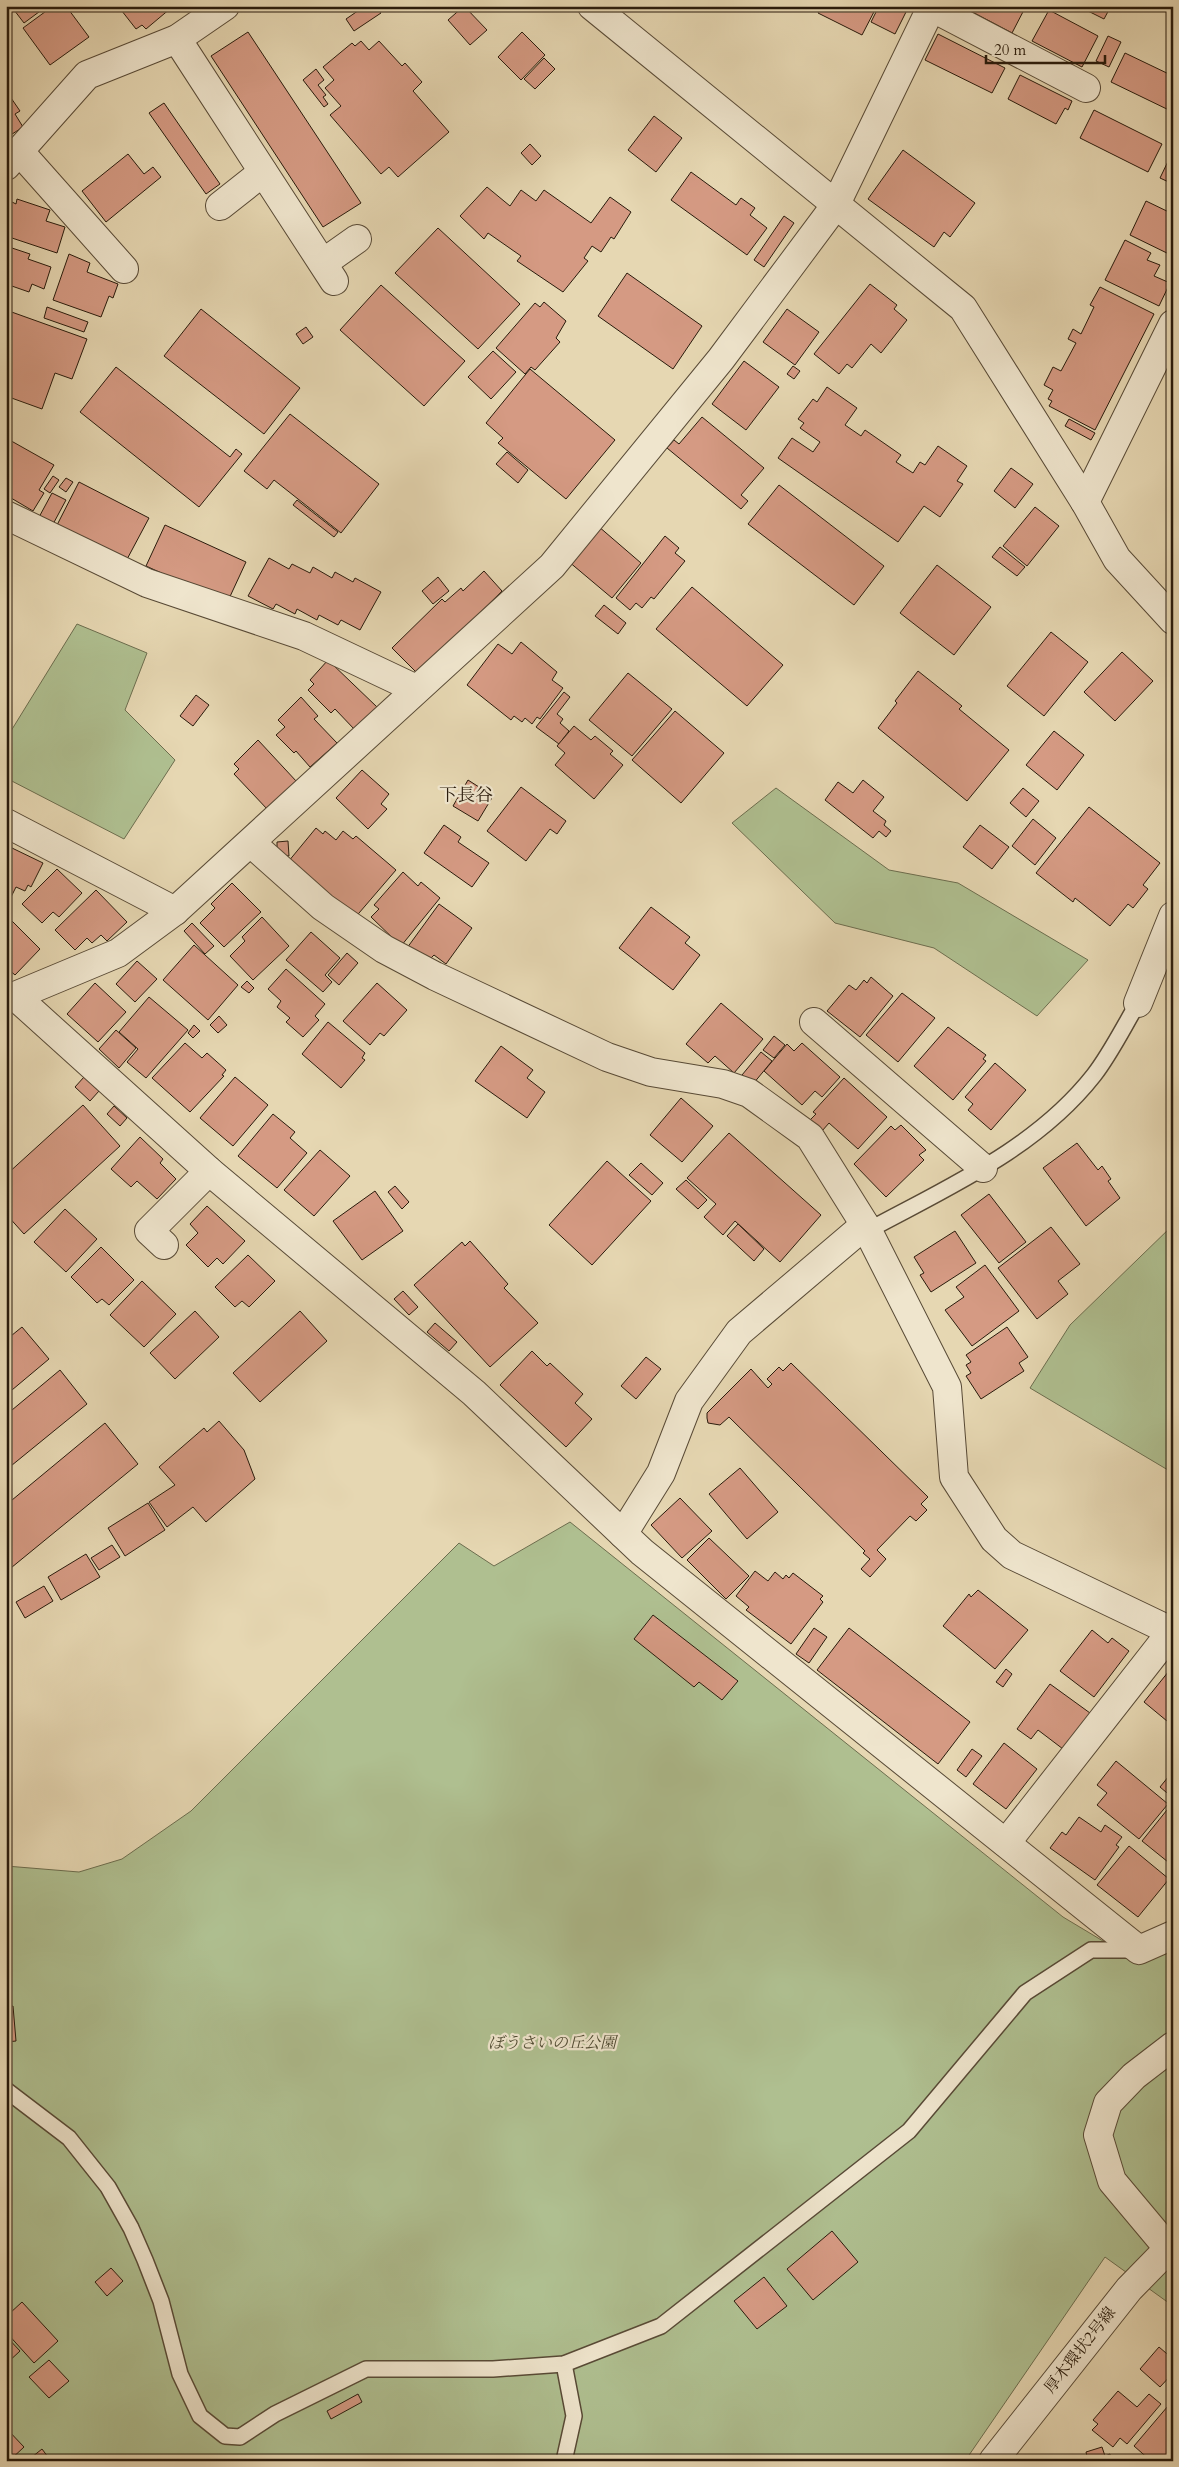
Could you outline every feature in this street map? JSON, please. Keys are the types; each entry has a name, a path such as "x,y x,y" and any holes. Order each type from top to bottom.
{"street":[{"path":"124,269 13,159 87,75 177,39 225,6"},
{"path":"592,6 835,206 963,308 1086,502 1117,560 1173,620"},
{"path":"1086,88 931,7 835,206 720,359 552,566 175,911 118,953 11,996 209,1171 474,1393 642,1552 1139,1950 1173,1935"},
{"path":"177,39 329,272 357,239"},
{"path":"220,206 263,172"},
{"path":"1086,502 1173,324"},
{"path":"6,516 147,583 304,636 416,689"},
{"path":"6,824 175,911"},
{"path":"251,843 323,907 384,949 435,976 607,1057 651,1072 723,1084 749,1093 810,1137 866,1228 947,1387 954,1477 994,1539 1012,1555 1172,1631 1006,1843"},
{"path":"1138,1003 1173,916"},
{"path":"814,1022 983,1168"},
{"path":"149,1230 209,1171"},
{"path":"623,1534 661,1473 690,1401 740,1332 866,1228"},
{"path":"1171,2246 1112,2182 1098,2134 1108,2102 1134,2076 1173,2046"},
{"name":"厚木環状2号線","path":"993,2461 1129,2289 1171,2246"}],"lane":[{"path":"866,1228 1005,1156 1051,1120 1094,1074 1138,1003"},
{"path":"6,2090 69,2138 108,2187 131,2228 161,2301 180,2374 200,2416 225,2436 240,2437 275,2414 366,2369 493,2369 564,2364 661,2326 909,2130 1025,1993 1091,1950 1139,1950"},
{"path":"564,2364 574,2416 564,2461"}],"green space":[{"path":"77,624 147,653 125,710 175,760 124,839 6,778 6,739"},
{"path":"776,788 889,870 958,883 1088,960 1037,1016 934,948 835,923 732,823"},
{"path":"1173,1225 1173,1473 1030,1388 1070,1325"},
{"name":"ぼうさいの丘公園","path":"570,1522 1063,1917 1128,1956 1137,1964 1173,1938 1173,2306 1105,2257 965,2461 6,2461 6,1866 79,1872 122,1859 191,1811 459,1543 494,1566"}],"building":[{"path":"11,6 47,6 24,23"},
{"path":"53,6 66,6 89,37 50,65 23,28"},
{"path":"118,6 170,6 171,8 146,29 142,25 136,29"},
{"path":"365,6 376,6 381,13 354,31 346,19"},
{"path":"464,6 487,30 470,45 448,20"},
{"path":"822,6 877,6 862,35 818,13"},
{"path":"879,6 900,6 907,10 895,34 871,22"},
{"path":"961,6 1026,6 1012,33"},
{"path":"1078,6 1111,6 1104,19"},
{"path":"1049,10 1098,36 1082,67 1032,41"},
{"path":"248,32 361,203 323,227 211,56"},
{"path":"522,32 545,55 521,80 498,57"},
{"path":"938,34 1005,68 992,93 925,60"},
{"path":"1108,36 1121,42 1109,67 1096,61"},
{"path":"361,41 369,50 379,41 402,66 405,63 422,82 413,91 449,132 398,177 389,167 381,174 330,115 341,106 325,88 334,80 323,67 352,43 355,46"},
{"path":"1125,53 1173,76 1173,112 1111,82"},
{"path":"544,58 555,69 535,89 524,79"},
{"path":"316,69 324,80 318,85 326,95 323,97 328,104 324,107 303,80"},
{"path":"1020,75 1072,101 1068,110 1065,108 1056,124 1008,99"},
{"path":"9,95 20,111 15,114 23,127 6,138 6,97"},
{"path":"164,103 220,184 206,194 149,113"},
{"path":"1094,110 1162,144 1148,172 1080,138"},
{"path":"654,116 682,138 656,172 628,150"},
{"path":"530,144 541,156 532,165 521,153"},
{"path":"903,150 975,203 950,237 944,232 934,247 868,199"},
{"path":"1173,151 1173,184 1160,178"},
{"path":"128,154 144,174 153,167 161,177 106,222 82,191"},
{"path":"691,172 736,205 741,198 755,208 750,215 767,228 747,255 671,200"},
{"path":"487,187 510,206 521,190 536,201 544,190 591,223 610,197 631,212 614,239 611,237 601,252 592,246 584,258 588,261 563,292 517,261 521,256 488,233 484,239 460,216"},
{"path":"17,199 50,210 46,221 65,227 57,253 6,236 6,214 10,201 16,204"},
{"path":"1146,201 1173,214 1173,256 1130,235"},
{"path":"784,216 794,223 764,267 754,260"},
{"path":"438,228 520,304 478,349 395,273"},
{"path":"1125,240 1151,253 1147,260 1160,265 1154,276 1170,283 1159,306 1105,280"},
{"path":"6,246 30,254 28,259 51,267 44,289 32,284 29,292 6,284"},
{"path":"69,254 90,263 87,272 118,284 113,298 109,296 101,317 53,300"},
{"path":"627,273 702,326 673,369 598,316"},
{"path":"870,284 897,305 894,309 907,320 881,353 871,344 852,368 847,364 839,374 814,354"},
{"path":"381,285 465,361 424,406 340,330"},
{"path":"1100,287 1154,314 1095,430 1049,406 1052,401 1048,399 1053,390 1044,385 1053,367 1061,371 1076,343 1068,339 1073,329 1081,334 1094,307 1090,305"},
{"path":"544,302 566,321 556,338 560,342 535,370 531,367 525,374 496,348 535,303 540,307"},
{"path":"47,307 88,322 84,332 44,318"},
{"path":"201,309 300,388 264,434 164,356"},
{"path":"787,309 819,332 795,365 763,342"},
{"path":"6,310 87,339 72,379 55,373 42,409 6,396"},
{"path":"306,327 313,337 303,344 296,334"},
{"path":"493,351 516,372 491,399 468,377"},
{"path":"744,361 779,387 746,430 712,404"},
{"path":"793,366 800,371 794,379 787,374"},
{"path":"116,367 230,457 236,449 242,454 199,507 80,412"},
{"path":"530,369 615,440 566,499 498,443 503,438 486,423"},
{"path":"827,387 857,408 845,425 861,436 865,430 901,455 896,462 913,473 920,462 925,465 938,446 967,466 957,481 963,484 940,517 924,506 898,542 778,458 792,438 813,452 820,442 800,428 804,423 798,419 813,399 817,402"},
{"path":"290,414 379,484 341,533 274,480 267,489 244,471"},
{"path":"702,417 764,468 741,495 748,501 741,509 667,448 674,440 679,444"},
{"path":"1069,419 1095,433 1091,440 1065,426"},
{"path":"6,438 54,465 39,490 44,493 33,511 6,495"},
{"path":"507,452 528,470 518,483 496,464"},
{"path":"1011,468 1033,484 1015,508 994,491"},
{"path":"53,476 59,480 50,493 44,489"},
{"path":"66,478 73,482 66,492 59,487"},
{"path":"79,482 149,518 125,563 56,527"},
{"path":"779,485 884,566 854,605 748,524"},
{"path":"52,493 66,500 52,526 38,519"},
{"path":"297,500 338,532 334,537 293,505"},
{"path":"1035,507 1059,526 1027,566 1003,546"},
{"path":"165,525 246,562 227,603 146,566"},
{"path":"598,526 641,563 612,598 568,561"},
{"path":"665,536 679,548 675,553 685,561 654,599 651,597 642,608 636,603 630,610 616,598"},
{"path":"1000,547 1025,567 1017,576 992,557"},
{"path":"269,558 289,569 292,564 310,573 313,567 332,578 335,572 353,582 355,578 381,592 360,630 341,620 338,625 319,615 317,620 297,609 295,614 276,604 273,609 248,596"},
{"path":"937,565 991,607 954,655 900,613"},
{"path":"484,571 502,591 418,674 392,648 442,599 445,602 461,588 463,591"},
{"path":"438,577 449,591 433,604 422,591"},
{"path":"692,587 783,665 747,706 656,629"},
{"path":"604,605 626,623 618,634 595,616"},
{"path":"1051,632 1088,662 1044,716 1007,686"},
{"path":"521,642 557,672 552,680 563,688 540,719 537,717 532,724 525,718 522,722 514,716 511,720 467,685 498,644 512,654"},
{"path":"1122,652 1153,681 1115,721 1084,692"},
{"path":"328,660 377,707 355,730 335,709 331,713 308,690 314,684 310,680"},
{"path":"918,671 962,706 959,709 1009,750 967,801 878,728 897,703 895,701"},
{"path":"628,673 672,709 632,756 589,720"},
{"path":"564,692 570,697 557,714 563,719 560,723 569,731 559,744 536,727"},
{"path":"196,695 209,705 193,726 180,716"},
{"path":"301,697 318,716 314,719 337,743 310,767 296,751 294,753 276,735 285,727 278,720"},
{"path":"675,711 724,753 681,803 632,760"},
{"path":"574,726 591,740 595,736 613,751 610,754 623,765 594,799 555,765 565,753 557,746"},
{"path":"1054,731 1084,755 1057,790 1026,765"},
{"path":"258,740 297,782 268,810 234,774 239,769 234,764"},
{"path":"362,770 389,794 381,804 387,809 368,829 336,798"},
{"path":"468,780 493,796 478,821 453,806"},
{"path":"863,780 884,797 873,811 886,821 884,825 891,831 886,837 879,831 873,838 825,800 838,782 853,793"},
{"path":"521,787 566,821 557,834 550,829 526,861 487,831"},
{"path":"1023,788 1039,801 1026,817 1010,803"},
{"path":"1089,807 1160,863 1143,885 1148,889 1133,908 1128,904 1110,926 1075,898 1073,902 1036,873"},
{"path":"1033,819 1056,838 1035,865 1012,846"},
{"path":"444,825 461,837 458,842 489,863 472,887 424,853"},
{"path":"980,825 1009,847 992,869 963,847"},
{"path":"316,828 323,834 325,831 336,840 343,831 353,839 356,836 396,870 353,920 288,862"},
{"path":"288,841 289,856 277,855 277,842"},
{"path":"12,848 43,863 31,887 28,885 25,891 16,887 9,901 6,900 6,860"},
{"path":"57,869 82,893 59,917 53,912 42,923 22,904"},
{"path":"403,872 418,886 421,882 440,898 401,946 371,917 379,909 374,905"},
{"path":"232,883 261,912 224,947 200,923 215,908 211,904"},
{"path":"96,890 127,922 107,941 101,935 92,943 87,938 75,950 55,930"},
{"path":"439,904 472,928 446,964 434,955 430,959 407,948"},
{"path":"651,907 690,937 685,943 700,955 673,990 619,948"},
{"path":"8,917 40,949 15,975 8,969 6,971"},
{"path":"262,917 289,946 253,980 230,956 245,941 242,937"},
{"path":"192,923 214,946 205,954 184,931"},
{"path":"311,932 340,958 325,975 332,982 323,992 286,960"},
{"path":"194,945 238,985 208,1020 163,980"},
{"path":"347,953 358,963 339,985 328,975"},
{"path":"137,961 157,979 135,1002 116,984"},
{"path":"286,969 325,1004 315,1016 319,1020 303,1037 286,1022 290,1018 277,1007 281,1001 268,989"},
{"path":"871,977 893,996 860,1037 827,1011 849,985 856,990 864,980 867,983"},
{"path":"247,981 254,988 249,993 241,987"},
{"path":"95,983 126,1012 98,1042 67,1014"},
{"path":"377,983 407,1010 384,1036 380,1033 370,1045 343,1021"},
{"path":"902,993 935,1018 898,1062 866,1035"},
{"path":"149,997 188,1030 146,1078 127,1062 138,1049 119,1032"},
{"path":"721,1003 763,1039 734,1073 715,1056 708,1063 686,1044"},
{"path":"219,1016 227,1025 218,1033 210,1025"},
{"path":"328,1022 365,1053 362,1058 365,1060 341,1088 302,1054"},
{"path":"194,1025 200,1031 193,1038 188,1033"},
{"path":"948,1027 986,1055 983,1059 986,1061 953,1100 914,1066"},
{"path":"116,1030 136,1048 119,1068 99,1049"},
{"path":"774,1036 785,1045 774,1058 763,1050"},
{"path":"185,1043 202,1058 207,1053 226,1070 222,1075 224,1076 190,1112 152,1078"},
{"path":"802,1043 840,1077 822,1097 815,1091 802,1105 764,1071 787,1044 794,1051"},
{"path":"501,1046 533,1070 527,1078 545,1092 527,1118 475,1081"},
{"path":"761,1052 772,1061 753,1084 742,1075"},
{"path":"995,1063 1026,1090 991,1130 968,1110 973,1104 965,1097"},
{"path":"84,1077 99,1091 90,1101 75,1087"},
{"path":"235,1077 268,1105 233,1146 200,1118"},
{"path":"844,1078 887,1117 858,1149 829,1123 822,1131 810,1120 816,1114 813,1112"},
{"path":"681,1098 713,1126 682,1162 650,1135"},
{"path":"83,1105 120,1146 24,1234 6,1214 6,1175"},
{"path":"114,1106 127,1118 120,1126 107,1114"},
{"path":"273,1114 295,1132 290,1138 307,1153 277,1188 238,1156"},
{"path":"901,1125 926,1150 919,1155 924,1160 886,1197 854,1164 891,1126 895,1130"},
{"path":"729,1133 821,1215 780,1262 735,1221 723,1235 704,1217 716,1204 687,1178"},
{"path":"140,1137 163,1159 160,1163 176,1179 157,1199 137,1181 131,1187 111,1169"},
{"path":"1077,1143 1098,1170 1102,1166 1111,1179 1108,1181 1120,1198 1086,1226 1043,1168"},
{"path":"320,1150 350,1176 314,1216 284,1190"},
{"path":"607,1161 651,1201 592,1265 549,1225"},
{"path":"641,1163 663,1183 652,1195 629,1175"},
{"path":"686,1180 707,1200 698,1209 676,1189"},
{"path":"395,1186 409,1202 402,1209 388,1192"},
{"path":"375,1191 403,1231 362,1260 333,1221"},
{"path":"989,1194 1026,1242 999,1263 961,1215"},
{"path":"207,1206 245,1241 223,1264 217,1258 208,1267 186,1245 198,1233 190,1224"},
{"path":"65,1209 97,1239 66,1272 34,1242"},
{"path":"738,1224 764,1249 754,1261 727,1236"},
{"path":"1051,1227 1080,1264 1058,1281 1068,1294 1037,1319 998,1268"},
{"path":"955,1231 976,1263 931,1292 920,1275 924,1273 914,1257"},
{"path":"470,1241 508,1284 504,1288 538,1323 490,1367 414,1285 462,1242 465,1246"},
{"path":"101,1247 134,1280 109,1305 102,1299 97,1303 71,1277"},
{"path":"248,1255 275,1281 249,1307 242,1301 235,1307 215,1287"},
{"path":"985,1265 1019,1311 972,1346 945,1310 964,1297 956,1287"},
{"path":"142,1281 176,1314 144,1347 110,1315"},
{"path":"403,1291 418,1307 409,1315 394,1299"},
{"path":"195,1311 219,1337 175,1379 150,1353"},
{"path":"300,1311 327,1341 260,1402 233,1373"},
{"path":"435,1323 457,1342 449,1351 427,1332"},
{"path":"22,1327 49,1359 6,1395 6,1340"},
{"path":"1007,1327 1028,1357 1019,1363 1024,1371 981,1399 966,1376 971,1373 966,1365 971,1362 966,1355"},
{"path":"532,1351 547,1366 550,1363 583,1394 575,1403 592,1419 566,1447 500,1385"},
{"path":"646,1357 661,1369 636,1399 621,1386"},
{"path":"791,1363 928,1497 921,1504 927,1510 916,1521 910,1516 877,1550 886,1559 870,1577 861,1569 870,1559 863,1553 865,1551 729,1417 720,1425 708,1423 707,1413 751,1369 768,1388 772,1384 767,1379 779,1367 783,1371"},
{"path":"60,1370 87,1404 6,1470 6,1415"},
{"path":"219,1421 244,1450 255,1479 206,1522 193,1507 167,1527 149,1502 175,1485 159,1467 204,1428 207,1432"},
{"path":"105,1423 138,1464 6,1572 6,1505"},
{"path":"740,1468 778,1512 747,1539 709,1494"},
{"path":"680,1498 712,1531 682,1558 651,1525"},
{"path":"148,1503 165,1530 125,1556 108,1528"},
{"path":"709,1538 749,1576 726,1599 687,1560"},
{"path":"112,1545 120,1557 99,1570 91,1558"},
{"path":"86,1554 100,1577 61,1600 48,1577"},
{"path":"755,1571 768,1581 775,1572 783,1579 786,1575 789,1578 793,1573 823,1596 820,1599 823,1602 791,1644 746,1610 749,1607 736,1596"},
{"path":"44,1586 53,1601 25,1618 16,1602"},
{"path":"978,1590 1028,1630 995,1669 943,1626 969,1594 971,1597"},
{"path":"653,1615 738,1681 722,1700 699,1682 694,1687 634,1639"},
{"path":"814,1628 827,1637 809,1663 796,1654"},
{"path":"849,1628 970,1722 938,1764 817,1670"},
{"path":"1092,1630 1108,1643 1112,1638 1129,1651 1094,1697 1060,1671"},
{"path":"1173,1666 1173,1726 1144,1702"},
{"path":"1006,1669 1012,1674 1003,1687 996,1682"},
{"path":"1050,1684 1090,1713 1063,1749 1038,1730 1031,1739 1017,1729"},
{"path":"1004,1743 1037,1769 1006,1809 973,1784"},
{"path":"972,1749 982,1756 966,1777 957,1770"},
{"path":"1116,1761 1168,1804 1139,1839 1097,1805 1107,1793 1097,1785"},
{"path":"1173,1771 1173,1798 1160,1787"},
{"path":"1171,1805 1173,1806 1173,1866 1142,1841"},
{"path":"1079,1817 1101,1832 1105,1825 1122,1837 1116,1845 1119,1847 1095,1880 1050,1848 1062,1832 1066,1835"},
{"path":"1129,1846 1169,1879 1138,1917 1097,1885"},
{"path":"13,2006 16,2041 6,2042 6,2007"},
{"path":"832,2231 858,2262 813,2300 787,2269"},
{"path":"111,2268 123,2281 107,2296 95,2282"},
{"path":"764,2277 787,2306 757,2329 734,2301"},
{"path":"22,2302 58,2341 34,2363 6,2332 6,2311 9,2314"},
{"path":"6,2336 20,2351 6,2364"},
{"path":"1159,2347 1173,2359 1173,2373 1160,2387 1140,2369"},
{"path":"49,2360 69,2381 49,2398 29,2377"},
{"path":"1118,2391 1137,2407 1149,2394 1161,2404 1127,2444 1120,2438 1113,2447 1092,2430 1098,2424 1093,2420"},
{"path":"358,2394 362,2402 331,2419 327,2411"},
{"path":"1168,2406 1173,2410 1173,2455 1168,2461 1151,2461 1134,2446"},
{"path":"6,2428 24,2447 9,2461 6,2461"},
{"path":"1102,2447 1105,2456 1110,2454 1112,2461 1088,2461 1086,2452"},
{"path":"42,2449 51,2461 27,2461"}],"district":[{"name":"下長谷","path":"466,795"}]}
